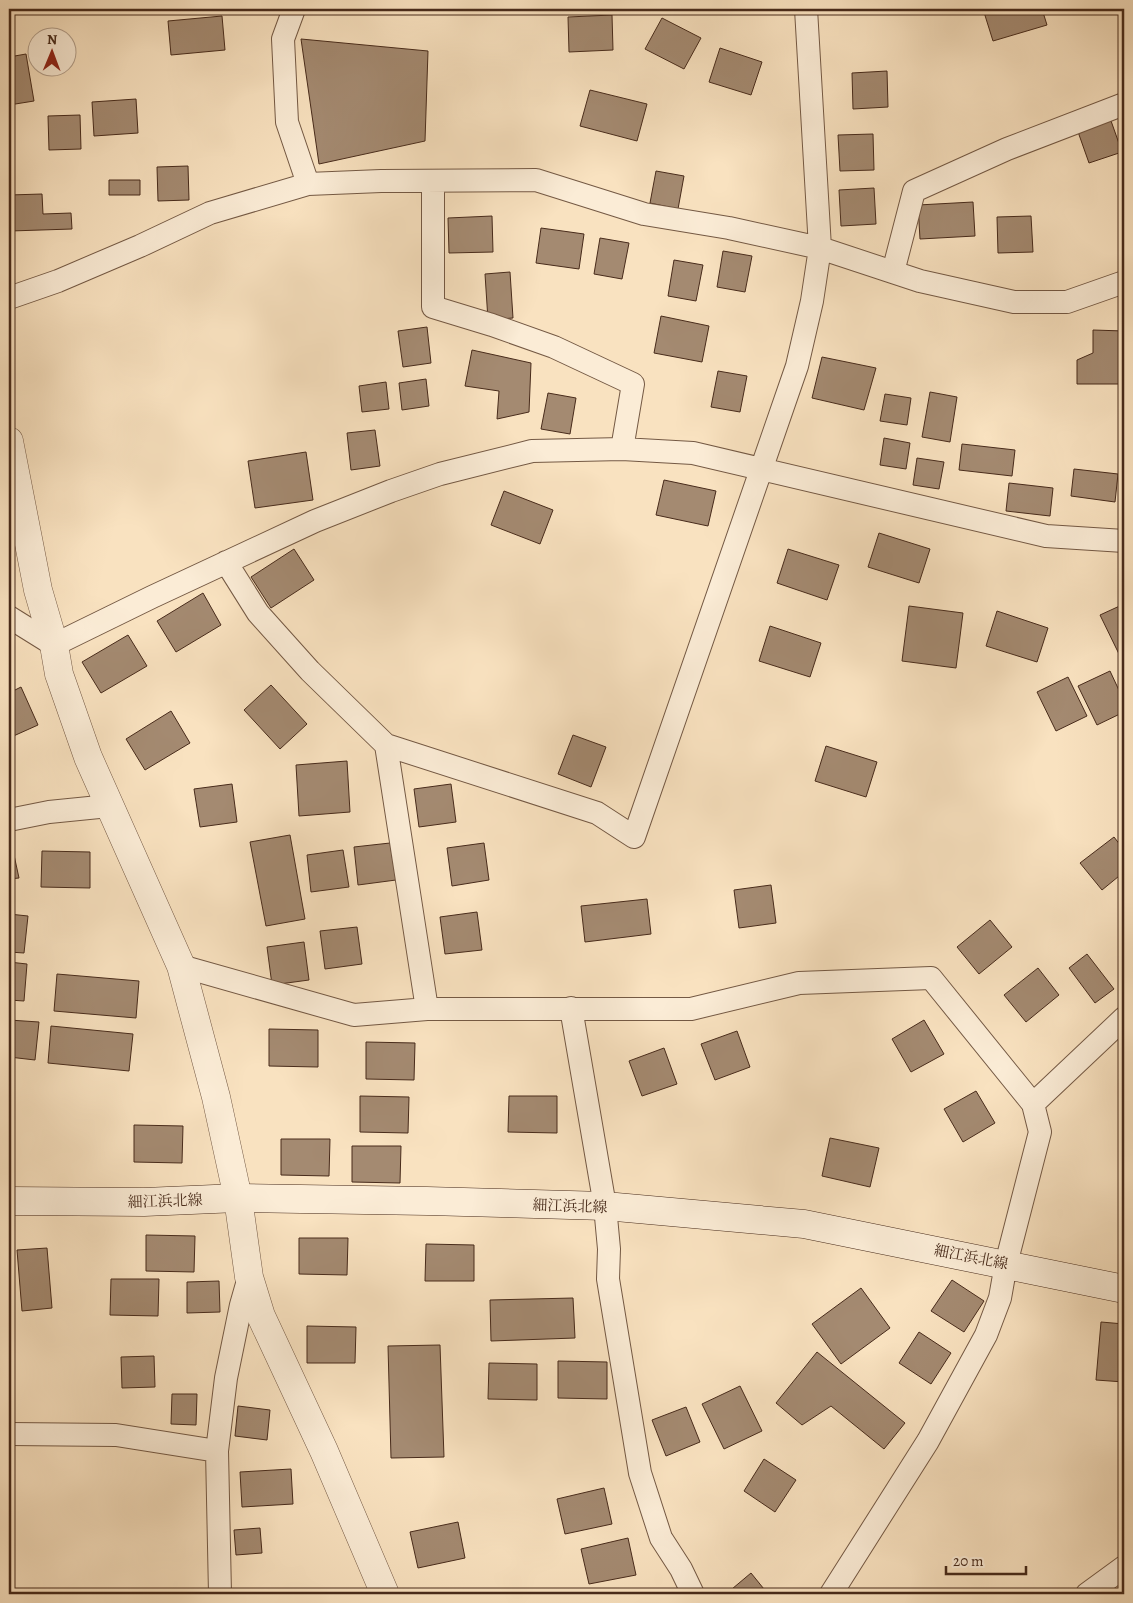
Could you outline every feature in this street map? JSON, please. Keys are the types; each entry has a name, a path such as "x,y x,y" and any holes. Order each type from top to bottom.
{"street":[{"path":"294,9 283,39 288,122 308,184"},
{"path":"226,562 258,613 310,671 386,745 597,813 634,837 797,366 812,301 820,248 806,9"},
{"path":"893,272 914,191 1007,149 1124,104"},
{"path":"9,298 58,281 140,246 210,213 308,184 381,181 536,180 644,214 729,228 820,248 920,281 1014,302 1067,302 1124,282"},
{"path":"434,182 434,307 554,347 633,384 622,449"},
{"path":"9,441 38,590 54,645 59,674 88,757 181,966 216,1098 238,1198 249,1277 261,1316 324,1451 385,1594"},
{"path":"54,645 226,562 323,518 440,474 532,451 622,449 693,453 1046,536 1124,541"},
{"path":"9,617 54,645"},
{"path":"386,745 427,1009"},
{"path":"9,820 49,812 109,806"},
{"path":"181,966 354,1015 427,1009 691,1009 799,983 931,978 1033,1104 1040,1132 1006,1264 1000,1298 986,1335 928,1441 831,1594"},
{"path":"571,1008 605,1206 609,1249 608,1279 640,1473 661,1538 681,1569 693,1594"},
{"path":"1033,1104 1124,1018"},
{"name":"細江浜北線","path":"9,1201 144,1202 238,1198 605,1206 804,1224 1124,1289"},
{"path":"220,1594 217,1451 226,1378 249,1277"},
{"path":"9,1434 116,1435 217,1451"},
{"path":"1087,1594 1124,1567"}],"building":[{"path":"983,9 1042,9 1047,25 993,41"},
{"path":"612,15 613,50 569,52 568,17"},
{"path":"222,16 225,50 171,55 168,21"},
{"path":"662,18 701,38 684,69 645,49"},
{"path":"301,39 428,51 425,141 319,164"},
{"path":"720,48 762,62 751,95 709,82"},
{"path":"26,54 28,78 30,78 34,101 9,105 9,57"},
{"path":"887,71 888,107 853,109 852,73"},
{"path":"590,90 647,104 637,141 580,126"},
{"path":"136,99 138,133 94,136 92,102"},
{"path":"80,115 81,149 49,150 48,116"},
{"path":"1110,118 1122,152 1089,163 1077,129"},
{"path":"873,134 874,170 840,171 838,135"},
{"path":"188,166 189,200 158,201 157,167"},
{"path":"656,171 684,176 678,209 650,203"},
{"path":"109,180 140,180 140,195 109,195"},
{"path":"874,188 876,224 841,226 839,190"},
{"path":"42,194 43,214 71,213 72,229 10,231 9,195"},
{"path":"973,202 975,236 920,239 918,205"},
{"path":"492,216 493,252 449,253 448,218"},
{"path":"1031,216 1033,252 998,253 997,217"},
{"path":"541,228 584,234 579,269 536,263"},
{"path":"600,238 629,243 622,279 594,274"},
{"path":"723,251 752,256 745,292 717,287"},
{"path":"674,260 703,265 696,301 668,296"},
{"path":"510,272 513,318 488,320 485,274"},
{"path":"661,316 709,326 702,362 654,353"},
{"path":"427,327 431,363 403,367 398,331"},
{"path":"1093,330 1124,331 1124,384 1077,384 1077,360 1093,353"},
{"path":"472,350 531,363 529,412 497,419 499,391 465,386"},
{"path":"822,357 876,368 864,410 812,398"},
{"path":"718,371 747,376 740,412 711,407"},
{"path":"426,379 429,406 402,410 399,383"},
{"path":"386,382 389,409 362,412 359,386"},
{"path":"930,392 957,397 950,442 922,437"},
{"path":"548,393 576,398 570,434 541,429"},
{"path":"885,394 911,398 907,425 880,421"},
{"path":"375,430 380,466 351,470 347,433"},
{"path":"884,438 910,443 906,469 880,465"},
{"path":"962,444 1015,450 1012,476 959,470"},
{"path":"306,452 313,500 255,508 248,461"},
{"path":"917,458 944,462 939,489 913,485"},
{"path":"1074,469 1118,474 1115,502 1071,496"},
{"path":"664,480 716,491 708,526 656,515"},
{"path":"1009,483 1053,488 1050,516 1006,511"},
{"path":"504,491 553,510 540,544 491,525"},
{"path":"879,533 930,549 919,583 868,567"},
{"path":"294,549 314,580 271,608 251,577"},
{"path":"788,549 839,565 827,600 777,583"},
{"path":"203,593 221,625 176,652 157,621"},
{"path":"1124,604 1124,651 1119,654 1100,615"},
{"path":"909,606 963,613 956,668 902,661"},
{"path":"997,611 1048,628 1037,662 986,646"},
{"path":"770,626 821,643 810,677 759,661"},
{"path":"128,635 147,666 101,693 82,662"},
{"path":"1110,671 1124,701 1124,712 1097,725 1078,686"},
{"path":"1068,677 1087,716 1056,731 1037,692"},
{"path":"271,685 307,724 280,749 244,710"},
{"path":"21,687 38,725 9,738 9,693"},
{"path":"171,711 190,743 145,770 126,739"},
{"path":"573,735 606,747 591,787 558,774"},
{"path":"826,746 877,762 866,797 815,781"},
{"path":"347,761 350,812 299,816 296,765"},
{"path":"232,784 237,822 200,827 194,789"},
{"path":"451,784 456,822 419,827 414,789"},
{"path":"290,835 305,919 266,926 250,842"},
{"path":"1114,837 1124,850 1124,872 1102,890 1080,863"},
{"path":"390,843 396,880 358,885 354,847"},
{"path":"484,843 489,880 452,886 447,848"},
{"path":"343,850 349,887 311,892 307,855"},
{"path":"42,851 90,852 90,888 41,887"},
{"path":"14,855 19,878 9,879 9,856"},
{"path":"771,885 776,923 739,928 734,890"},
{"path":"647,899 651,934 585,942 581,906"},
{"path":"477,912 482,950 445,954 440,917"},
{"path":"9,914 28,916 24,953 9,952"},
{"path":"990,920 1012,947 979,974 957,947"},
{"path":"357,927 362,964 325,969 320,931"},
{"path":"304,942 309,980 272,985 267,947"},
{"path":"1087,954 1114,989 1095,1003 1069,968"},
{"path":"9,962 27,964 24,1001 9,1000"},
{"path":"1038,968 1059,995 1026,1022 1004,995"},
{"path":"57,974 139,981 136,1018 54,1011"},
{"path":"9,1020 39,1022 35,1060 9,1057"},
{"path":"924,1020 944,1054 911,1072 892,1039"},
{"path":"51,1026 133,1034 129,1071 48,1063"},
{"path":"269,1029 318,1030 318,1067 269,1066"},
{"path":"737,1031 750,1067 715,1080 701,1044"},
{"path":"366,1042 415,1043 414,1080 366,1079"},
{"path":"664,1048 677,1084 642,1096 629,1061"},
{"path":"976,1091 995,1123 963,1142 944,1109"},
{"path":"360,1096 409,1097 408,1133 360,1132"},
{"path":"509,1096 557,1096 557,1133 508,1132"},
{"path":"134,1125 183,1126 182,1163 134,1162"},
{"path":"830,1138 879,1148 870,1187 822,1176"},
{"path":"281,1139 330,1139 329,1176 281,1175"},
{"path":"352,1146 401,1146 400,1183 352,1182"},
{"path":"146,1235 195,1236 194,1272 146,1271"},
{"path":"299,1238 348,1238 347,1275 299,1274"},
{"path":"426,1244 474,1245 474,1281 425,1281"},
{"path":"47,1248 52,1308 22,1311 17,1250"},
{"path":"111,1279 159,1279 158,1316 110,1315"},
{"path":"952,1280 984,1301 964,1332 931,1311"},
{"path":"219,1281 220,1312 187,1313 187,1282"},
{"path":"861,1288 890,1328 841,1364 812,1324"},
{"path":"573,1298 575,1338 491,1341 490,1300"},
{"path":"1101,1322 1124,1324 1124,1382 1096,1380"},
{"path":"307,1326 356,1327 355,1363 307,1363"},
{"path":"919,1332 951,1353 931,1384 899,1363"},
{"path":"440,1345 444,1457 391,1458 388,1346"},
{"path":"817,1352 905,1423 884,1449 831,1406 802,1425 776,1403"},
{"path":"154,1356 155,1387 122,1388 121,1357"},
{"path":"558,1361 607,1362 607,1399 558,1398"},
{"path":"489,1363 537,1364 537,1400 488,1399"},
{"path":"740,1386 762,1431 724,1449 702,1404"},
{"path":"172,1394 197,1394 196,1425 171,1424"},
{"path":"238,1406 270,1410 267,1440 235,1436"},
{"path":"686,1407 700,1442 666,1456 652,1420"},
{"path":"764,1459 796,1480 775,1512 744,1491"},
{"path":"291,1469 293,1504 242,1507 240,1472"},
{"path":"604,1488 612,1524 565,1534 557,1499"},
{"path":"458,1522 465,1558 418,1568 410,1532"},
{"path":"260,1528 262,1553 236,1555 234,1530"},
{"path":"628,1538 636,1575 589,1584 581,1549"},
{"path":"751,1573 768,1594 726,1594"}]}
